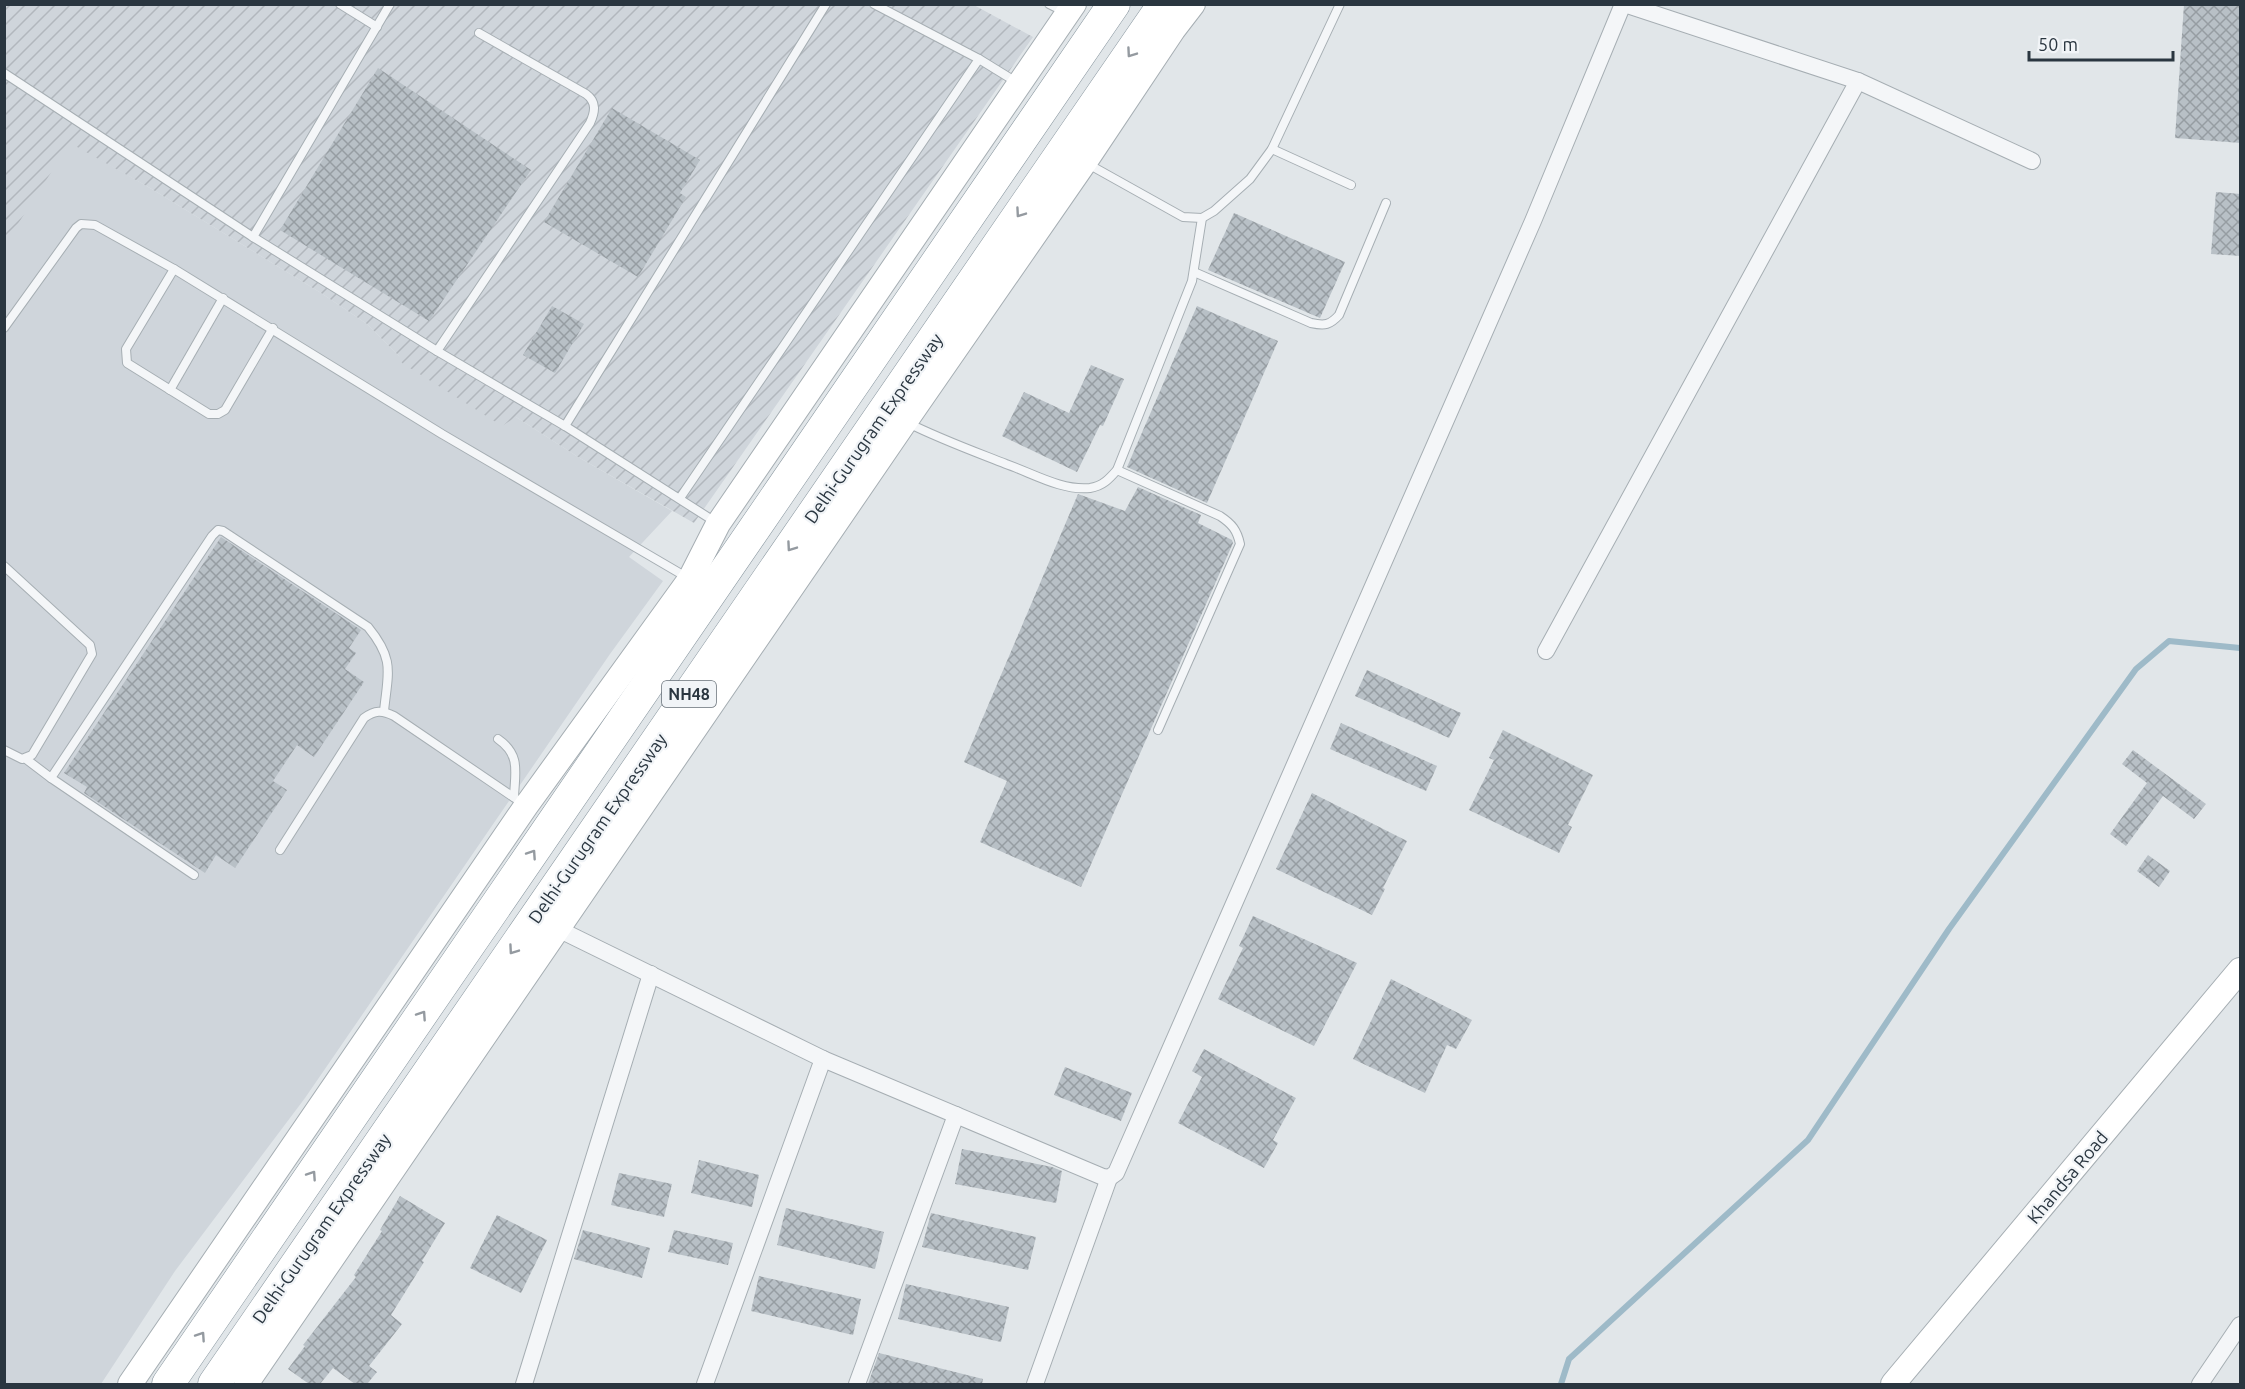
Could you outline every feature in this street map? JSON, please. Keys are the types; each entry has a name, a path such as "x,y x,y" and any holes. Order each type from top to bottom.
{"highway":[{"name":"Delhi-Gurugram Expressway","path":"168,1384 1114,4"},
{"name":"Delhi-Gurugram Expressway","path":"214,1384 1164,4"}],"main road":[{"path":"246,1384 1193,4"},
{"path":"129,1384 520,802 690,579 718,524 1020,84 1064,7"},
{"name":"Khandsa Road","path":"1893,1384 2241,970"}],"street":[{"path":"1035,1384 1109,1178 1116,1173 1533,221 1623,4 1858,81 2032,161"},
{"path":"1546,651 1858,81"},
{"path":"558,929 823,1059 1109,1178"},
{"path":"524,1384 651,974"},
{"path":"705,1384 823,1059"},
{"path":"857,1384 956,1115"},
{"path":"2200,1384 2241,1325"}],"lane":[{"path":"340,4 377,27"},
{"path":"253,237 390,4"},
{"path":"565,426 826,4"},
{"path":"874,4 979,59 1020,84"},
{"path":"1085,162 1183,217 1202,218 1220,207 1250,179 1272,149 1340,4"},
{"path":"437,351 590,123 594,109 594,103 586,94 479,33"},
{"path":"680,498 979,59"},
{"path":"4,73 253,237 437,351 565,426 718,524"},
{"path":"1272,149 1352,185"},
{"path":"1194,272 1311,323 1323,326 1332,323 1339,315 1386,203"},
{"path":"904,422 1066,486 1079,488 1100,486 1109,480 1117,470 1192,281 1202,218"},
{"path":"4,328 76,228 81,225 95,225 174,268 442,434 690,579"},
{"path":"174,268 126,349 127,363 209,414 218,414 225,410 273,328"},
{"path":"170,390 223,298"},
{"path":"1117,470 1220,516 1238,532 1240,544 1158,730"},
{"path":"51,778 218,530 223,531 368,627 380,642 387,656 388,672 384,711"},
{"path":"4,566 90,645 92,650 92,654 32,755 26,759"},
{"path":"280,850 364,718 373,711 384,711 520,802"},
{"path":"498,739 508,746 513,754 520,802"},
{"path":"4,750 18,758 26,759 195,875"}],"shaded area":[{"path":"972,4 1033,37 694,523 578,457 516,417 502,426 402,363 399,356 367,324 321,293 150,188 70,143 5,244 5,5"},
{"path":"70,142 150,188 321,293 367,324 399,356 516,417 578,457 672,511 629,557 663,581 610,654 305,1098 175,1271 101,1384 5,1384 4,244"}],"building":[{"path":"2184,4 2241,4 2241,143 2175,138"},
{"path":"378,68 531,170 429,321 280,230"},
{"path":"612,108 700,160 680,193 686,197 638,277 544,222"},
{"path":"2216,192 2241,194 2241,256 2211,254"},
{"path":"1234,213 1345,262 1320,318 1208,270"},
{"path":"552,306 584,324 555,373 523,355"},
{"path":"1197,306 1278,341 1207,503 1127,467"},
{"path":"1091,365 1124,379 1103,426 1100,425 1077,472 1002,436 1024,392 1069,413"},
{"path":"1138,487 1201,515 1198,523 1232,540 1233,543 1081,887 980,842 1007,781 964,762 1078,494 1125,511"},
{"path":"221,537 361,630 349,648 356,653 345,669 364,682 314,757 297,745 273,781 287,790 235,868 216,855 205,873 84,793 87,787 64,773"},
{"path":"1367,670 1461,713 1449,738 1355,696"},
{"path":"1341,723 1437,766 1426,791 1330,749"},
{"path":"1503,730 1593,775 1568,825 1572,827 1559,853 1469,810 1494,760 1489,758"},
{"path":"2133,750 2206,804 2194,819 2163,796 2126,846 2110,834 2147,783 2122,764"},
{"path":"1312,793 1407,841 1372,915 1276,869"},
{"path":"2148,855 2170,871 2159,887 2137,871"},
{"path":"1253,916 1357,963 1314,1046 1218,999 1243,948 1239,946"},
{"path":"1391,979 1472,1020 1456,1049 1447,1045 1425,1093 1353,1059"},
{"path":"1204,1049 1296,1098 1273,1140 1278,1143 1264,1168 1178,1123 1202,1077 1192,1071"},
{"path":"1065,1067 1132,1093 1121,1121 1054,1095"},
{"path":"962,1149 1062,1171 1056,1203 955,1184"},
{"path":"699,1160 759,1175 752,1207 691,1193"},
{"path":"619,1173 672,1184 664,1217 611,1205"},
{"path":"400,1196 445,1223 391,1315 402,1324 369,1366 377,1372 367,1384 355,1384 333,1368 320,1384 309,1384 288,1369 305,1346 303,1345 356,1277 354,1275 382,1231 380,1230"},
{"path":"786,1208 884,1232 875,1269 777,1245"},
{"path":"931,1213 1036,1237 1028,1270 922,1247"},
{"path":"497,1215 547,1240 521,1293 470,1268"},
{"path":"583,1230 650,1248 642,1278 574,1259"},
{"path":"674,1230 733,1243 728,1265 668,1252"},
{"path":"759,1276 861,1299 853,1335 751,1311"},
{"path":"906,1284 1009,1307 1001,1342 898,1319"},
{"path":"879,1353 983,1379 982,1384 868,1384"}],"waterway":[{"path":"1561,1384 1569,1359 1808,1140 1949,929 2136,669 2169,641 2240,648"}]}
